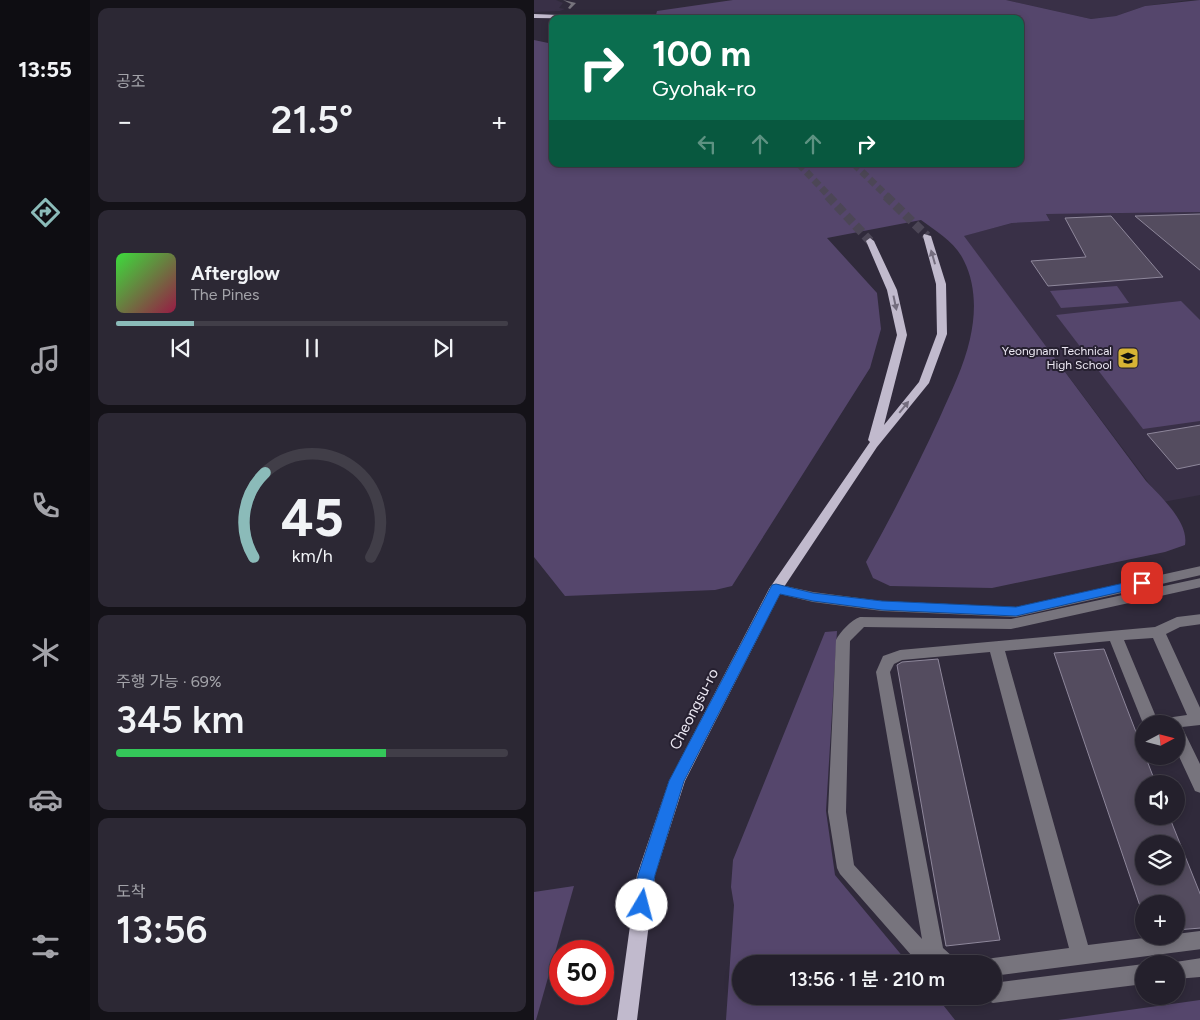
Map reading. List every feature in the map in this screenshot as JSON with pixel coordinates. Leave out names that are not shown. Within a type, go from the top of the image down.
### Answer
[{"type":"main road","points":[[534,16],[549,17]]},
{"type":"main road","points":[[534,21],[549,21]]},
{"type":"main road","name":"Cheongsu-ro","points":[[627,1020],[646,875],[677,781],[776,588],[873,445],[924,382],[942,334],[940,284],[927,236]]},
{"type":"main road","name":"Cheongsu-ro","points":[[870,241],[892,290],[902,335],[873,445]]},
{"type":"street","points":[[565,0],[574,3],[570,8]]},
{"type":"street","points":[[776,588],[813,597],[882,606],[1016,612],[1200,570]]},
{"type":"street","points":[[924,955],[846,868],[837,812],[843,640],[860,622],[1011,624],[1200,582]]},
{"type":"street","points":[[936,955],[934,953],[883,672],[888,660],[900,655],[1158,632],[1176,622],[1200,620]]},
{"type":"street","points":[[1158,632],[1196,720],[1185,723]]},
{"type":"street","points":[[1115,636],[1148,715]]},
{"type":"street","points":[[996,646],[1081,955]]},
{"type":"street","points":[[1185,751],[1200,786]]},
{"type":"street","points":[[1002,966],[1200,940]]},
{"type":"street","points":[[1185,969],[1200,967]]},
{"type":"street","points":[[1002,992],[1135,975]]},
{"type":"shaded area","points":[[534,0],[556,0],[563,3],[559,8],[565,9],[560,11],[534,12]]},
{"type":"shaded area","points":[[733,0],[1006,0],[1091,19],[1116,16],[1145,6],[1200,0],[1200,212],[1046,214],[1050,221],[1012,223],[964,236],[1146,481],[1173,510],[1183,528],[1185,545],[1165,552],[992,588],[890,586],[873,578],[866,562],[923,454],[940,417],[961,369],[972,329],[973,289],[964,261],[951,243],[921,220],[827,238],[877,293],[881,329],[870,368],[732,586],[715,590],[565,596],[534,557],[534,40],[549,43],[549,167],[1024,167],[1024,15],[656,15],[657,11]]},
{"type":"shaded area","points":[[1006,0],[1189,0],[1145,6],[1116,16],[1091,19]]},
{"type":"shaded area","name":"Yeongnam Technical High School","points":[[1200,212],[1200,495],[1163,502],[963,236],[1012,223],[1050,221],[1046,214]]},
{"type":"shaded area","points":[[1117,286],[1129,303],[1061,308],[1050,291]]},
{"type":"shaded area","points":[[1181,301],[1200,320],[1200,421],[1143,429],[1056,315]]},
{"type":"shaded area","points":[[837,631],[826,811],[835,875],[902,955],[732,955],[732,1005],[943,1005],[955,1020],[726,1020],[734,905],[731,887],[733,860],[825,632]]},
{"type":"shaded area","points":[[574,886],[559,940],[549,940],[549,974],[536,1020],[534,1020],[534,892]]},
{"type":"shaded area","points":[[1200,1000],[1200,1020],[1058,1020],[1164,1005],[1185,1005],[1185,1002]]},
{"type":"building","points":[[1201,214],[1201,271],[1135,216]]},
{"type":"building","points":[[1111,216],[1163,277],[1048,286],[1031,261],[1086,257],[1065,218]]},
{"type":"building","points":[[1201,425],[1201,464],[1177,469],[1147,434]]},
{"type":"building","points":[[1104,649],[1135,729],[1135,765],[1149,765],[1153,775],[1135,775],[1135,825],[1173,825],[1177,835],[1135,835],[1135,885],[1185,885],[1185,856],[1201,896],[1201,928],[1185,929],[1185,895],[1136,895],[1054,653]]},
{"type":"building","points":[[938,659],[1000,940],[946,946],[897,665],[902,662]]},
{"type":"tunnel","points":[[802,167],[830,197]]},
{"type":"tunnel","points":[[857,167],[888,197]]},
{"type":"tunnel","points":[[828,196],[870,241]]},
{"type":"tunnel","points":[[886,196],[927,236]]},
{"type":"place","name":"Yeongnam Technical High School","points":[[1128,358]]},
{"type":"route","points":[[642,905],[646,875],[677,781],[776,588],[813,597],[882,606],[1016,612],[1142,583]]}]
